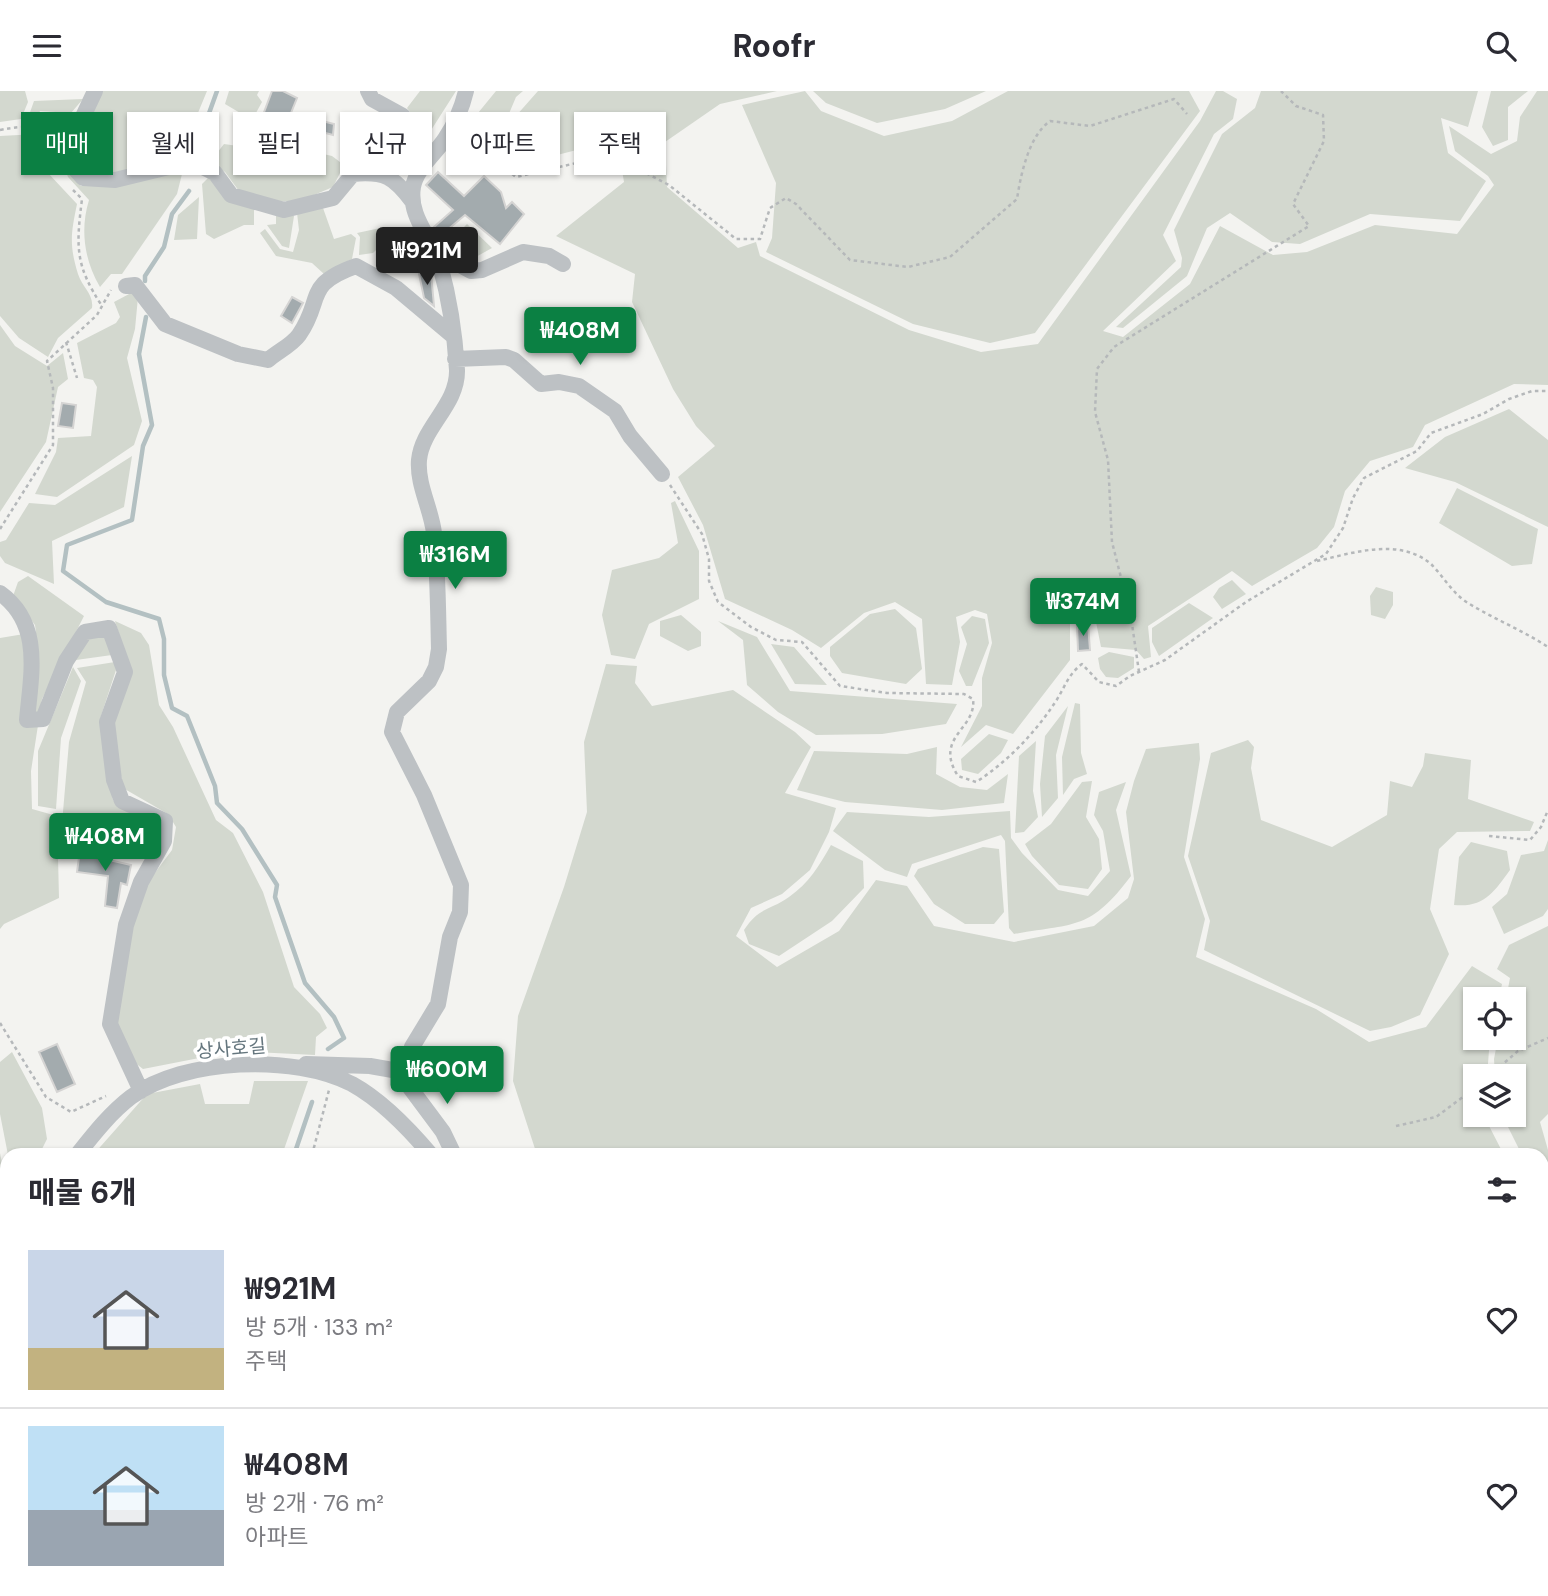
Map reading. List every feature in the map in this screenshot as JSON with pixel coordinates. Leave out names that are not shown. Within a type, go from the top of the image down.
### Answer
[{"type":"street","points":[[85,112],[95,91]]},
{"type":"street","points":[[368,91],[372,99],[395,112]]},
{"type":"street","points":[[460,112],[466,91]]},
{"type":"street","points":[[432,154],[446,135]]},
{"type":"street","points":[[80,175],[83,178],[115,180],[177,165],[197,164],[215,173],[231,195],[284,210],[333,198],[354,174],[373,172],[397,180],[412,201]]},
{"type":"street","points":[[417,175],[413,184],[414,212],[436,252],[441,267],[456,359],[457,385],[422,443],[419,462],[420,478],[434,533],[439,649],[436,667],[429,681],[397,712],[392,732],[424,795],[461,885],[462,899],[447,950],[438,1004],[412,1047],[404,1072],[408,1085],[429,1111],[450,1148]]},
{"type":"street","points":[[436,252],[471,271],[482,270],[523,252],[549,256],[563,264]]},
{"type":"street","points":[[126,286],[135,285],[165,324],[238,354],[268,360],[298,336],[320,286],[333,274],[356,266],[396,288],[452,335]]},
{"type":"street","points":[[456,359],[506,357],[514,360],[541,384],[559,382],[579,386],[615,411],[630,436],[662,474]]},
{"type":"street","points":[[0,593],[12,601],[27,625],[33,650],[27,720],[43,719],[65,660],[85,632],[109,628],[125,672],[107,722],[114,780],[122,801],[165,821],[164,841],[141,882],[126,925],[110,1024],[139,1087]]},
{"type":"street","points":[[292,1066],[314,1062],[370,1066],[404,1072]]},
{"type":"street","name":"상사호길","points":[[83,1148],[139,1087],[197,1071],[244,1064],[292,1066],[352,1084],[385,1109],[424,1148]]},
{"type":"path","points":[[1139,671],[1131,617],[1112,541],[1108,460],[1095,412],[1097,369],[1114,347],[1309,226],[1293,204],[1324,141],[1323,115],[1296,106],[1281,91]]},
{"type":"path","points":[[560,167],[598,158],[638,169],[669,185],[736,239],[760,239],[770,208],[786,198],[796,204],[850,260],[908,267],[950,257],[1017,199],[1020,181],[1038,129],[1051,121],[1090,126],[1174,99],[1187,114]]},
{"type":"path","points":[[0,130],[21,126]]},
{"type":"path","points":[[65,181],[82,199],[76,244],[85,281],[102,306]]},
{"type":"path","points":[[0,529],[53,445],[53,388],[47,361],[97,315],[113,286],[126,286]]},
{"type":"path","points":[[66,342],[77,378]]},
{"type":"path","points":[[662,474],[680,497],[702,534],[709,559],[709,581],[718,602],[751,627],[776,640],[802,642],[840,686],[887,693],[964,694],[973,699],[974,707],[951,745],[949,762],[958,776],[976,782],[1000,767],[1056,703],[1072,671],[1082,664],[1099,682],[1116,686],[1139,671],[1165,660],[1246,602],[1326,554],[1343,528],[1353,498],[1364,478],[1417,451],[1431,433],[1483,414],[1510,399],[1532,391],[1548,391]]},
{"type":"path","points":[[1314,562],[1376,548],[1412,553],[1429,563],[1465,602],[1522,630],[1548,647]]},
{"type":"path","points":[[1489,836],[1530,840],[1541,827],[1548,810]]},
{"type":"path","points":[[0,1023],[46,1097],[71,1112],[139,1087]]},
{"type":"path","points":[[1503,1064],[1518,1051],[1548,1038]]},
{"type":"path","points":[[314,1148],[333,1077]]},
{"type":"path","points":[[1396,1126],[1436,1117],[1463,1097]]},
{"type":"shaded area","points":[[0,91],[25,91],[28,102],[24,112],[21,112],[21,119],[0,122]]},
{"type":"shaded area","points":[[103,91],[207,91],[198,112],[127,112],[127,171],[113,174],[113,112],[92,112]]},
{"type":"shaded area","points":[[229,91],[259,91],[257,95],[262,102],[256,112],[238,112],[225,104]]},
{"type":"shaded area","points":[[420,91],[456,91],[432,129],[432,112],[410,112],[407,108]]},
{"type":"shaded area","points":[[496,91],[523,91],[516,97],[510,112],[479,112]]},
{"type":"shaded area","points":[[538,91],[777,91],[720,104],[666,141],[666,112],[574,112],[574,151],[560,154],[560,112],[519,112]]},
{"type":"shaded area","points":[[805,91],[821,111],[884,136],[952,121],[1008,91],[1189,91],[1200,111],[1035,333],[990,343],[913,324],[766,252],[772,238],[776,183],[742,105]]},
{"type":"shaded area","points":[[813,91],[986,91],[945,109],[877,123],[826,103]]},
{"type":"shaded area","points":[[1216,91],[1223,91],[1237,99],[1233,119],[1214,134],[1163,235],[1176,261],[1103,331],[1123,337],[1190,284],[1220,226],[1273,255],[1307,252],[1375,225],[1457,234],[1494,185],[1488,176],[1455,151],[1449,126],[1491,154],[1517,141],[1520,117],[1537,91],[1548,91],[1548,385],[1514,384],[1425,425],[1413,447],[1370,461],[1345,491],[1334,527],[1317,548],[1252,586],[1232,571],[1148,626],[1151,657],[1144,659],[1136,650],[1101,647],[1095,617],[1070,623],[1070,660],[1013,734],[986,725],[961,747],[982,706],[982,678],[992,643],[987,614],[975,610],[956,617],[960,642],[952,685],[926,684],[922,619],[895,602],[864,613],[821,648],[792,630],[725,599],[703,525],[678,477],[715,446],[696,426],[673,389],[632,302],[635,274],[556,236],[624,182],[623,175],[666,175],[666,164],[667,187],[738,248],[756,242],[760,256],[909,330],[981,352],[1038,344],[1200,121]]},
{"type":"shaded area","points":[[1261,91],[1478,91],[1468,127],[1441,118],[1448,153],[1486,181],[1460,221],[1370,214],[1300,244],[1272,242],[1230,213],[1207,228],[1187,276],[1123,328],[1116,327],[1181,267],[1182,258],[1174,230],[1222,134],[1255,108]]},
{"type":"shaded area","points":[[1491,91],[1528,91],[1508,107],[1508,140],[1493,146],[1482,127]]},
{"type":"shaded area","points":[[83,99],[72,112],[30,112],[34,101]]},
{"type":"shaded area","points":[[21,135],[21,175],[50,175],[77,204],[72,231],[73,255],[78,274],[90,295],[92,308],[58,338],[48,357],[19,338],[0,316],[0,136]]},
{"type":"shaded area","points":[[224,144],[233,145],[233,175],[326,175],[326,155],[340,162],[340,173],[333,187],[302,200],[277,202],[239,191],[219,168],[219,150]]},
{"type":"shaded area","points":[[71,175],[81,186],[182,175],[177,194],[122,274],[111,274],[100,287],[90,266],[85,244],[89,200],[68,177]]},
{"type":"shaded area","points":[[209,177],[254,207],[254,225],[244,225],[214,239],[206,234],[202,184]]},
{"type":"shaded area","points":[[199,197],[197,239],[174,240],[178,215]]},
{"type":"shaded area","points":[[323,208],[334,239],[351,234],[356,238],[352,259],[324,274],[312,263],[276,256],[260,233],[265,229],[280,249],[293,252],[299,230],[297,213]]},
{"type":"shaded area","points":[[276,215],[294,216],[289,248],[282,246],[267,225],[276,224]]},
{"type":"shaded area","points":[[467,224],[492,248],[474,258],[450,241]]},
{"type":"shaded area","points":[[385,227],[410,236],[396,250],[378,248],[373,253],[359,255],[360,237],[357,233]]},
{"type":"shaded area","points":[[419,249],[430,252],[433,269],[406,270],[394,267],[396,261],[413,259]]},
{"type":"shaded area","points":[[131,293],[138,297],[135,329],[127,358],[142,421],[134,445],[57,497],[35,494],[56,452],[58,438],[91,436],[97,387],[93,380],[84,378],[77,343],[116,323],[120,317],[114,302]]},
{"type":"shaded area","points":[[0,325],[15,346],[47,366],[63,353],[68,379],[58,387],[46,442],[0,512]]},
{"type":"shaded area","points":[[1509,409],[1548,440],[1548,527],[1455,482],[1405,468],[1445,437]]},
{"type":"shaded area","points":[[132,456],[124,507],[52,541],[54,584],[5,563],[0,556],[0,542],[6,540],[29,503],[55,505]]},
{"type":"shaded area","points":[[1457,488],[1538,529],[1532,564],[1512,566],[1439,523]]},
{"type":"shaded area","points":[[675,501],[699,551],[699,599],[649,624],[635,659],[611,655],[602,615],[612,570],[659,558],[678,543],[671,503]]},
{"type":"shaded area","points":[[28,576],[84,616],[42,699],[31,771],[32,809],[57,816],[59,898],[4,924],[0,929],[0,638],[36,632],[35,625],[13,596],[18,582]]},
{"type":"shaded area","points":[[1232,580],[1246,594],[1222,609],[1213,597],[1219,588]]},
{"type":"shaded area","points":[[1376,587],[1393,592],[1393,605],[1385,619],[1371,615],[1370,596]]},
{"type":"shaded area","points":[[1189,603],[1213,618],[1159,656],[1152,642],[1152,628]]},
{"type":"shaded area","points":[[895,609],[916,628],[922,669],[906,684],[842,673],[830,656],[830,647],[870,614]]},
{"type":"shaded area","points":[[681,615],[701,632],[701,646],[688,651],[660,636],[660,621]]},
{"type":"shaded area","points":[[972,616],[985,619],[989,643],[972,686],[966,686],[959,671],[967,644],[961,627]]},
{"type":"shaded area","points":[[115,621],[141,633],[149,645],[159,705],[173,727],[216,820],[233,833],[263,892],[294,987],[320,1014],[327,1028],[316,1037],[315,1055],[235,1051],[143,1069],[134,1062],[115,1021],[129,939],[145,886],[172,850],[176,827],[168,814],[123,788],[112,720],[131,672]]},
{"type":"shaded area","points":[[718,621],[757,637],[790,691],[957,704],[946,724],[882,734],[816,735],[778,712],[747,685],[743,640]]},
{"type":"shaded area","points":[[102,635],[108,639],[112,655],[76,660],[76,652],[87,638]]},
{"type":"shaded area","points":[[771,644],[794,647],[827,685],[795,684]]},
{"type":"shaded area","points":[[1109,652],[1134,657],[1134,668],[1118,678],[1106,677],[1100,669],[1098,658]]},
{"type":"shaded area","points":[[115,662],[116,670],[100,719],[113,800],[138,820],[137,832],[157,841],[154,849],[146,852],[61,835],[69,742],[86,682],[77,668]]},
{"type":"shaded area","points":[[606,664],[637,666],[635,683],[652,706],[733,690],[795,732],[811,747],[785,793],[836,808],[829,832],[810,870],[782,894],[751,908],[736,936],[777,967],[839,931],[876,880],[907,886],[934,926],[1014,942],[1094,926],[1128,898],[1134,879],[1126,812],[1146,749],[1199,743],[1200,759],[1184,857],[1205,919],[1196,957],[1316,1009],[1369,1042],[1426,1027],[1472,966],[1502,984],[1501,987],[1463,987],[1463,1050],[1489,1050],[1488,1064],[1463,1064],[1463,1127],[1490,1127],[1500,1148],[535,1148],[513,1081],[518,1016],[564,887],[587,812],[584,742]]},
{"type":"shaded area","points":[[73,667],[81,681],[61,738],[56,809],[38,806],[38,751]]},
{"type":"shaded area","points":[[1075,703],[1080,704],[1081,753],[1087,774],[1074,779],[1063,795],[1062,757]]},
{"type":"shaded area","points":[[1068,706],[1056,755],[1058,798],[1042,817],[1040,784],[1045,736]]},
{"type":"shaded area","points":[[989,734],[1008,740],[1001,753],[978,774],[962,770],[961,759]]},
{"type":"shaded area","points":[[1248,740],[1254,747],[1251,768],[1261,820],[1332,847],[1387,815],[1390,781],[1412,787],[1423,766],[1425,753],[1471,760],[1468,799],[1534,822],[1530,831],[1457,832],[1439,849],[1430,909],[1449,954],[1420,1015],[1391,1027],[1370,1031],[1204,950],[1210,921],[1188,856],[1211,753]]},
{"type":"shaded area","points":[[1036,741],[1033,791],[1038,817],[1024,832],[1015,833],[1019,756]]},
{"type":"shaded area","points":[[937,747],[936,774],[960,787],[987,790],[1008,774],[1004,803],[942,810],[845,802],[797,790],[814,751],[907,754]]},
{"type":"shaded area","points":[[1092,781],[1086,817],[1099,839],[1102,869],[1088,889],[1059,885],[1032,856],[1025,844],[1051,824],[1082,782]]},
{"type":"shaded area","points":[[1126,782],[1116,810],[1131,876],[1117,894],[1093,915],[1053,928],[1014,934],[1009,928],[1005,841],[1001,835],[912,864],[907,877],[885,870],[833,831],[847,812],[929,817],[1010,811],[1011,838],[1022,853],[1058,890],[1088,896],[1110,871],[1103,831],[1094,815],[1099,792]]},
{"type":"shaded area","points":[[1548,840],[1548,909],[1543,916],[1504,934],[1492,907],[1507,894],[1521,855],[1544,851]]},
{"type":"shaded area","points":[[1471,842],[1507,851],[1510,870],[1493,892],[1481,901],[1454,905],[1459,857]]},
{"type":"shaded area","points":[[831,845],[863,861],[864,888],[832,921],[779,956],[749,944],[744,930],[749,923],[802,886]]},
{"type":"shaded area","points":[[983,847],[999,849],[1004,912],[994,924],[965,924],[934,904],[914,876],[918,869]]},
{"type":"shaded area","points":[[1548,926],[1548,1114],[1540,1122],[1547,1148],[1518,1148],[1508,1127],[1526,1127],[1526,1064],[1494,1064],[1494,1059],[1496,1050],[1526,1050],[1526,987],[1508,987],[1510,978],[1497,969],[1509,945]]},
{"type":"shaded area","points":[[12,1052],[42,1108],[47,1139],[42,1148],[7,1148],[0,1114],[0,1062]]},
{"type":"shaded area","points":[[254,1081],[308,1081],[284,1148],[99,1148],[147,1094],[200,1084],[205,1104],[249,1104]]},
{"type":"building","points":[[272,91],[283,91],[297,98],[291,112],[264,112]]},
{"type":"building","points":[[326,122],[334,124],[333,135],[326,133]]},
{"type":"building","points":[[438,172],[464,196],[484,176],[501,192],[506,208],[512,202],[524,214],[500,244],[465,215],[439,237],[434,227],[453,210],[426,185]]},
{"type":"building","points":[[431,273],[434,306],[424,298],[419,274]]},
{"type":"building","points":[[292,297],[303,303],[292,323],[281,316]]},
{"type":"building","points":[[62,403],[76,405],[73,428],[58,426]]},
{"type":"building","points":[[1088,624],[1090,650],[1078,651],[1077,625]]},
{"type":"building","points":[[80,850],[110,854],[109,860],[131,865],[127,885],[121,883],[117,908],[105,906],[108,876],[77,872]]},
{"type":"building","points":[[57,1044],[75,1084],[57,1092],[39,1052]]},
{"type":"waterway","points":[[209,112],[217,91]]},
{"type":"waterway","points":[[145,281],[145,276],[164,247],[172,214],[189,191]]},
{"type":"waterway","points":[[146,317],[139,354],[152,425],[143,446],[132,520],[67,545],[63,571],[106,602],[159,619],[164,639],[164,675],[172,708],[187,716],[215,786],[217,803],[242,829],[277,885],[275,897],[305,983],[334,1017],[344,1038],[328,1049]]},
{"type":"waterway","points":[[296,1148],[312,1102]]}]
